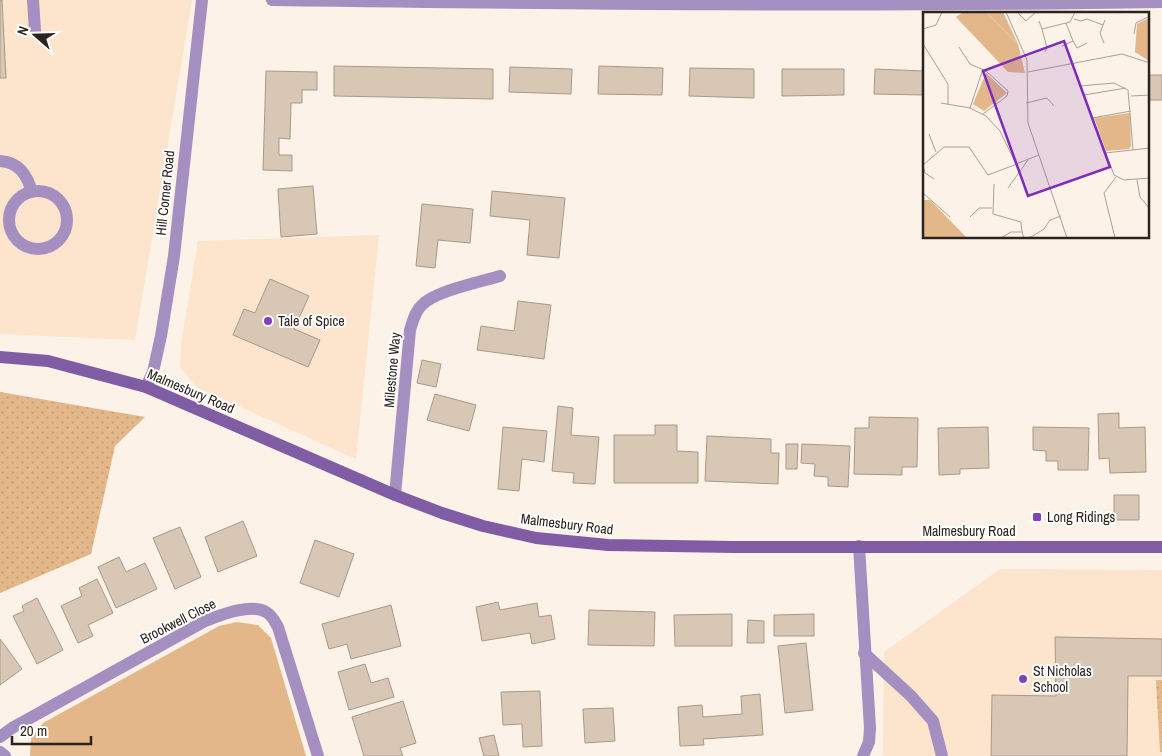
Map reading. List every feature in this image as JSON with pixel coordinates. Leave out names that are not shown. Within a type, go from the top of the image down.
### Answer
[{"type":"main road","name":"Malmesbury Road","points":[[0,358],[48,361],[146,387],[395,495],[475,524],[536,538],[563,542],[637,546],[1162,547]]},
{"type":"street","points":[[33,0],[36,31]]},
{"type":"street","name":"Hill Corner Road","points":[[146,387],[154,372],[174,256],[202,0]]},
{"type":"street","points":[[272,0],[1162,2]]},
{"type":"street","points":[[0,161],[8,161],[20,168],[28,178],[32,192]]},
{"type":"street","points":[[42,191],[51,194],[59,199],[65,208],[67,217],[66,227],[62,236],[48,247],[30,247],[22,244],[12,230],[10,221],[11,211],[15,202],[22,195],[32,192],[42,191]]},
{"type":"street","name":"Milestone Way","points":[[395,495],[410,330],[417,311],[435,296],[500,276]]},
{"type":"street","points":[[859,546],[870,728],[869,742],[864,756]]},
{"type":"street","name":"Brookwell Close","points":[[0,736],[205,621],[237,610],[254,610],[266,612],[278,627],[318,756]]},
{"type":"street","points":[[864,653],[910,696],[933,721],[942,756]]},
{"type":"street","points":[[0,752],[5,756]]},
{"type":"shaded area","points":[[0,0],[192,0],[135,340],[0,334]]},
{"type":"shaded area","points":[[379,235],[356,459],[198,388],[180,367],[181,344],[198,241]]},
{"type":"shaded area","points":[[0,392],[145,417],[115,446],[91,554],[0,593]]},
{"type":"shaded area","name":"St Nicholas School","points":[[1000,569],[1162,570],[1162,756],[883,756],[884,652]]},
{"type":"shaded area","points":[[237,622],[258,625],[271,638],[306,756],[30,756],[31,738],[43,723],[219,626]]},
{"type":"shaded area","points":[[1156,680],[1162,680],[1162,752],[1160,752]]},
{"type":"building","points":[[0,0],[2,0],[6,78],[0,78]]},
{"type":"building","points":[[334,66],[493,69],[493,99],[334,96]]},
{"type":"building","points":[[599,66],[663,68],[662,95],[598,94]]},
{"type":"building","points":[[510,67],[572,69],[571,94],[509,92]]},
{"type":"building","points":[[690,68],[754,69],[754,98],[689,96]]},
{"type":"building","points":[[782,69],[844,69],[844,95],[782,96]]},
{"type":"building","points":[[875,69],[923,71],[923,95],[874,94]]},
{"type":"building","points":[[266,71],[317,72],[317,90],[302,90],[302,103],[291,103],[290,139],[279,138],[279,155],[292,155],[292,171],[263,170]]},
{"type":"building","points":[[1150,75],[1162,75],[1162,100],[1150,100]]},
{"type":"building","points":[[313,186],[317,234],[281,237],[278,189]]},
{"type":"building","points":[[492,191],[565,198],[559,258],[527,255],[530,220],[490,216]]},
{"type":"building","points":[[422,204],[473,209],[470,243],[438,240],[435,268],[416,266]]},
{"type":"building","name":"Tale of Spice","points":[[270,279],[309,296],[294,329],[320,340],[308,367],[233,335],[244,309],[255,313]]},
{"type":"building","points":[[518,301],[551,305],[544,359],[477,350],[481,326],[514,331]]},
{"type":"building","points":[[422,360],[441,364],[436,387],[417,383]]},
{"type":"building","points":[[435,394],[476,405],[469,431],[427,420]]},
{"type":"building","points":[[558,406],[573,408],[571,435],[599,437],[595,484],[573,483],[574,473],[552,471]]},
{"type":"building","points":[[1119,413],[1119,428],[1145,427],[1146,472],[1110,473],[1109,458],[1099,459],[1098,414]]},
{"type":"building","points":[[869,417],[918,418],[917,467],[902,467],[902,475],[854,474],[855,428],[869,428]]},
{"type":"building","points":[[655,425],[677,425],[677,451],[698,452],[698,483],[614,483],[614,435],[655,435]]},
{"type":"building","points":[[503,427],[547,431],[544,462],[522,459],[519,491],[498,489]]},
{"type":"building","points":[[988,427],[989,468],[960,469],[960,474],[939,475],[938,428]]},
{"type":"building","points":[[1033,427],[1089,428],[1088,470],[1058,470],[1058,461],[1046,461],[1046,451],[1033,450]]},
{"type":"building","points":[[707,436],[771,439],[771,453],[779,453],[778,484],[705,481]]},
{"type":"building","points":[[786,444],[798,444],[797,469],[786,469]]},
{"type":"building","points":[[802,444],[850,446],[848,487],[828,486],[828,477],[814,476],[815,464],[801,463]]},
{"type":"building","points":[[1114,495],[1139,495],[1139,520],[1114,520]]},
{"type":"building","points":[[243,521],[257,556],[218,572],[205,537]]},
{"type":"building","points":[[180,527],[201,577],[175,589],[153,538]]},
{"type":"building","points":[[315,540],[354,554],[339,597],[300,583]]},
{"type":"building","points":[[119,557],[126,572],[145,563],[157,589],[116,608],[98,567]]},
{"type":"building","points":[[97,579],[113,613],[88,625],[93,636],[78,643],[61,606],[82,596],[79,588]]},
{"type":"building","points":[[37,598],[63,650],[37,664],[13,616],[24,611],[22,606]]},
{"type":"building","points":[[498,602],[500,610],[537,603],[539,617],[551,615],[555,639],[532,644],[530,633],[482,641],[476,607]]},
{"type":"building","points":[[391,605],[401,646],[351,659],[347,644],[329,649],[322,624]]},
{"type":"building","points":[[589,610],[655,612],[654,646],[588,645]]},
{"type":"building","points":[[732,614],[732,646],[675,646],[674,615]]},
{"type":"building","points":[[814,614],[814,636],[774,636],[774,615]]},
{"type":"building","points":[[748,620],[764,621],[764,643],[747,643]]},
{"type":"building","points":[[1055,637],[1162,639],[1162,676],[1128,676],[1127,756],[991,756],[992,695],[1056,696]]},
{"type":"building","points":[[0,639],[22,669],[0,685]]},
{"type":"building","points":[[806,643],[813,710],[785,713],[778,646]]},
{"type":"building","points":[[365,664],[371,683],[388,678],[394,697],[349,710],[338,672]]},
{"type":"building","points":[[540,691],[542,746],[523,747],[522,724],[503,725],[501,692]]},
{"type":"building","points":[[760,694],[763,735],[703,739],[704,745],[680,746],[678,707],[702,705],[703,717],[742,714],[741,696]]},
{"type":"building","points":[[403,701],[416,743],[400,748],[403,756],[364,756],[352,717]]},
{"type":"building","points":[[613,708],[615,741],[585,743],[583,709]]},
{"type":"building","points":[[494,735],[499,756],[484,756],[479,738]]},
{"type":"place","name":"Tale of Spice","points":[[268,321]]},
{"type":"place","name":"Long Ridings","points":[[1037,517]]},
{"type":"place","name":"St Nicholas School","points":[[1023,679]]}]
